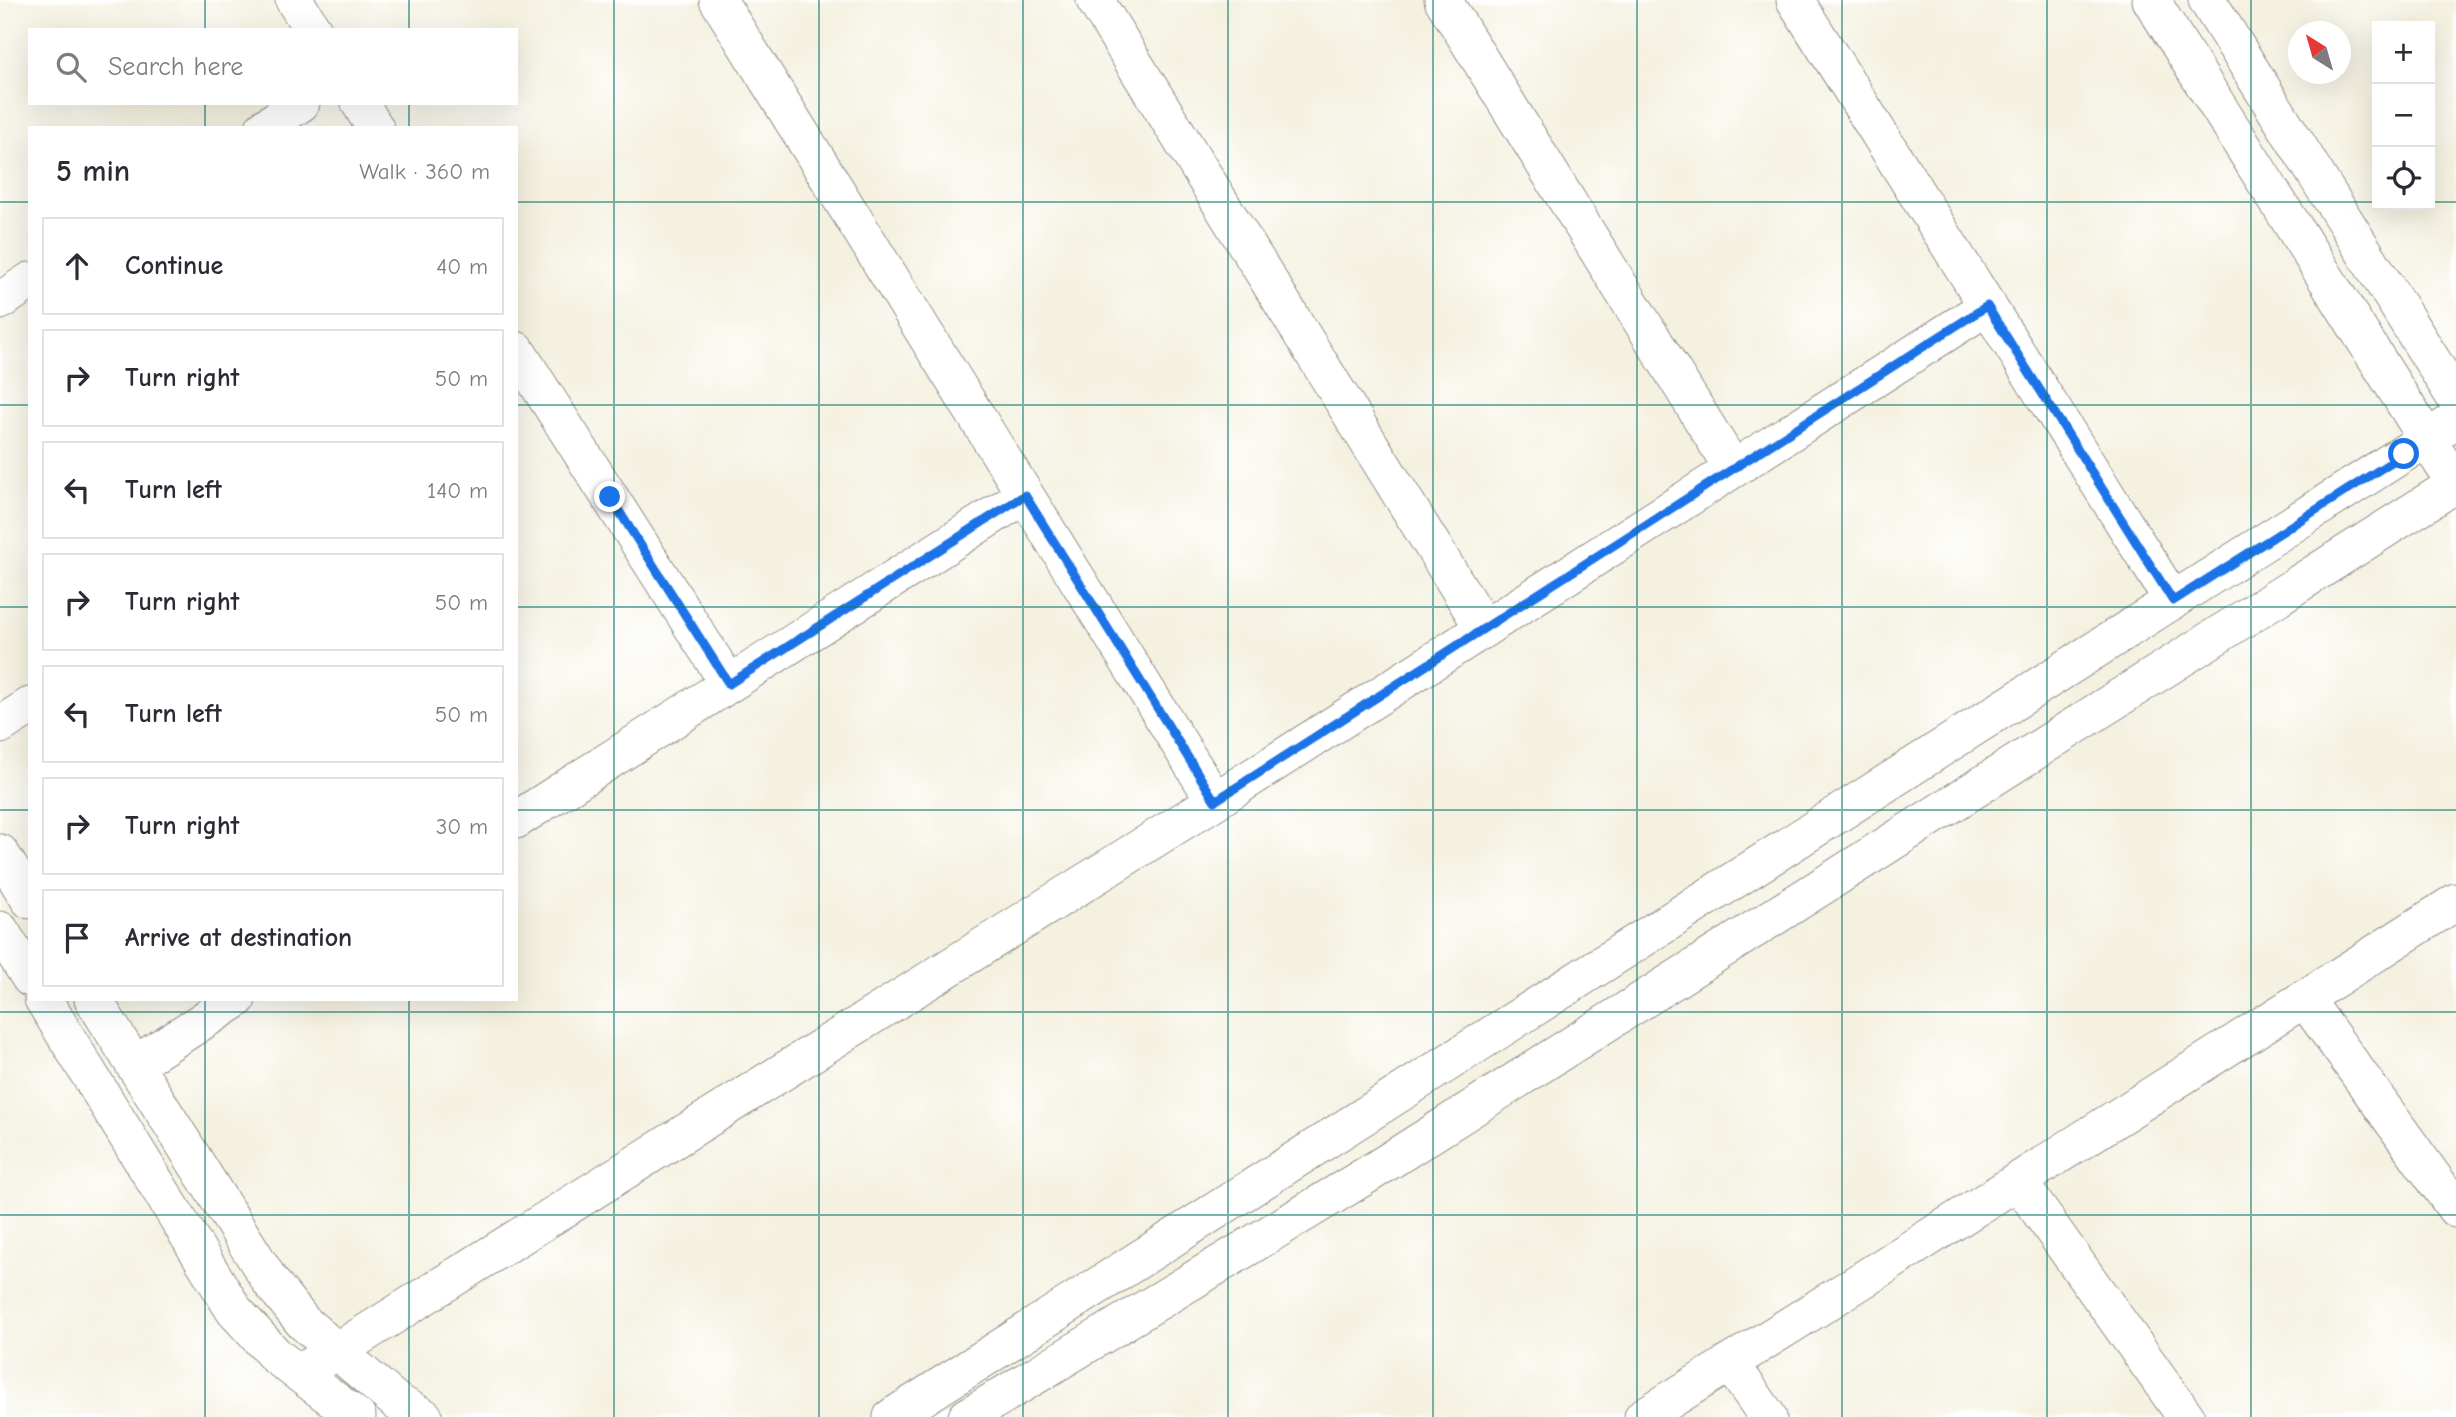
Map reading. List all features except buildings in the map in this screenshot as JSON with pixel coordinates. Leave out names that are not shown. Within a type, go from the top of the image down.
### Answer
[{"type":"street","points":[[294,0],[312,28]]},
{"type":"street","points":[[718,0],[1215,801]]},
{"type":"street","points":[[1095,0],[1484,629]]},
{"type":"street","points":[[1443,0],[1733,469]]},
{"type":"street","points":[[1795,0],[2173,601]]},
{"type":"street","points":[[967,1417],[1367,1175],[2456,484],[2442,429],[2151,0]]},
{"type":"street","points":[[2207,0],[2456,399]]},
{"type":"street","points":[[267,126],[298,105]]},
{"type":"street","points":[[361,105],[374,126]]},
{"type":"street","points":[[0,300],[28,282]]},
{"type":"street","points":[[299,1373],[1215,801],[1987,306]]},
{"type":"street","points":[[523,374],[729,684]]},
{"type":"street","points":[[892,1417],[2442,429]]},
{"type":"street","points":[[518,819],[1025,495]]},
{"type":"street","points":[[0,725],[28,707]]},
{"type":"street","points":[[0,853],[28,897]]},
{"type":"street","points":[[1643,1417],[2456,902]]},
{"type":"street","points":[[0,930],[28,975]]},
{"type":"street","points":[[2304,998],[2456,1209]]},
{"type":"street","points":[[44,1001],[234,1310],[276,1356],[358,1417]]},
{"type":"street","points":[[94,1001],[270,1280],[303,1322],[397,1402],[424,1417]]},
{"type":"street","points":[[134,1065],[234,1001]]},
{"type":"street","points":[[2018,1181],[2186,1417]]},
{"type":"street","points":[[1730,1363],[1768,1417]]},
{"type":"route","points":[[610,497],[729,684],[1025,495],[1215,801],[1987,306],[2173,601],[2404,454]]}]
